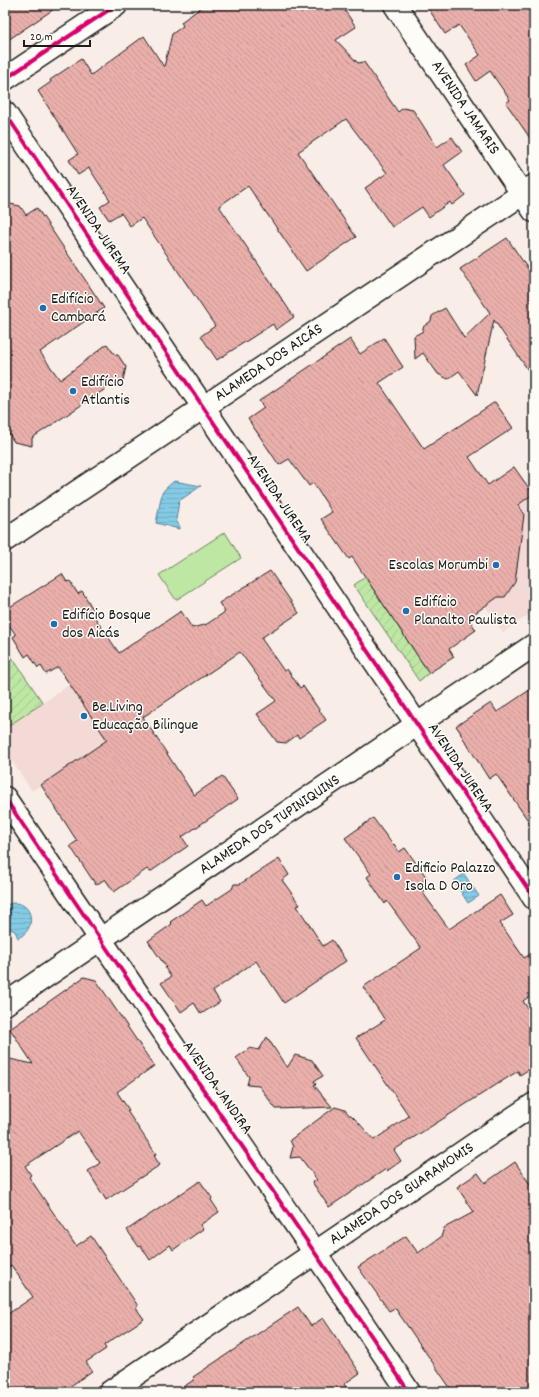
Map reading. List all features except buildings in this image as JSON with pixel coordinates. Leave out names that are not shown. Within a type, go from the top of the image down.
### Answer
[{"type":"street","points":[[5,79],[116,5]]},
{"type":"street","name":"AVENIDA JAMARIS","points":[[395,5],[530,197]]},
{"type":"street","name":"AVENIDA JUREMA","points":[[5,113],[534,898]]},
{"type":"street","name":"ALAMEDA DOS AICÁS","points":[[5,540],[203,407],[530,197]]},
{"type":"street","name":"ALAMEDA DOS TUPINIQUINS","points":[[5,1004],[534,645]]},
{"type":"street","name":"AVENIDA JANDIRA","points":[[5,798],[100,940],[316,1253],[409,1392]]},
{"type":"street","name":"ALAMEDA DOS GUARAMOMIS","points":[[110,1392],[534,1104]]},
{"type":"shaded area","name":"Escolas Morumbi","points":[[514,467],[534,494],[534,611],[503,633],[430,524]]},
{"type":"shaded area","name":"Be.Living Educação Bilingue","points":[[132,643],[170,699],[32,791],[5,751],[5,728]]},
{"type":"green space","points":[[225,532],[241,558],[176,600],[159,575]]},
{"type":"green space","points":[[365,577],[429,673],[419,681],[354,585]]},
{"type":"green space","points":[[5,647],[43,703],[5,728]]},
{"type":"water","points":[[174,481],[201,486],[179,501],[176,520],[180,527],[179,529],[156,523],[162,493]]},
{"type":"water","points":[[464,874],[479,896],[468,903],[454,881]]},
{"type":"water","points":[[13,903],[20,904],[25,907],[29,912],[30,917],[28,929],[18,938],[15,931],[5,927],[5,905]]},
{"type":"cycle path","points":[[5,79],[116,5]]},
{"type":"cycle path","points":[[5,113],[534,898]]},
{"type":"cycle path","points":[[5,798],[409,1392]]},
{"type":"place","name":"Edifício Cambará","points":[[43,308]]},
{"type":"place","name":"Edifício Atlantis","points":[[73,391]]},
{"type":"place","name":"Escolas Morumbi","points":[[496,565]]},
{"type":"place","name":"Edifício Planalto Paulista","points":[[406,611]]},
{"type":"place","name":"Edifício Bosque dos Aicás","points":[[54,624]]},
{"type":"place","name":"Be.Living Educação Bilingue","points":[[84,716]]},
{"type":"place","name":"Edificio Palazzo Isola D Oro","points":[[397,877]]}]
